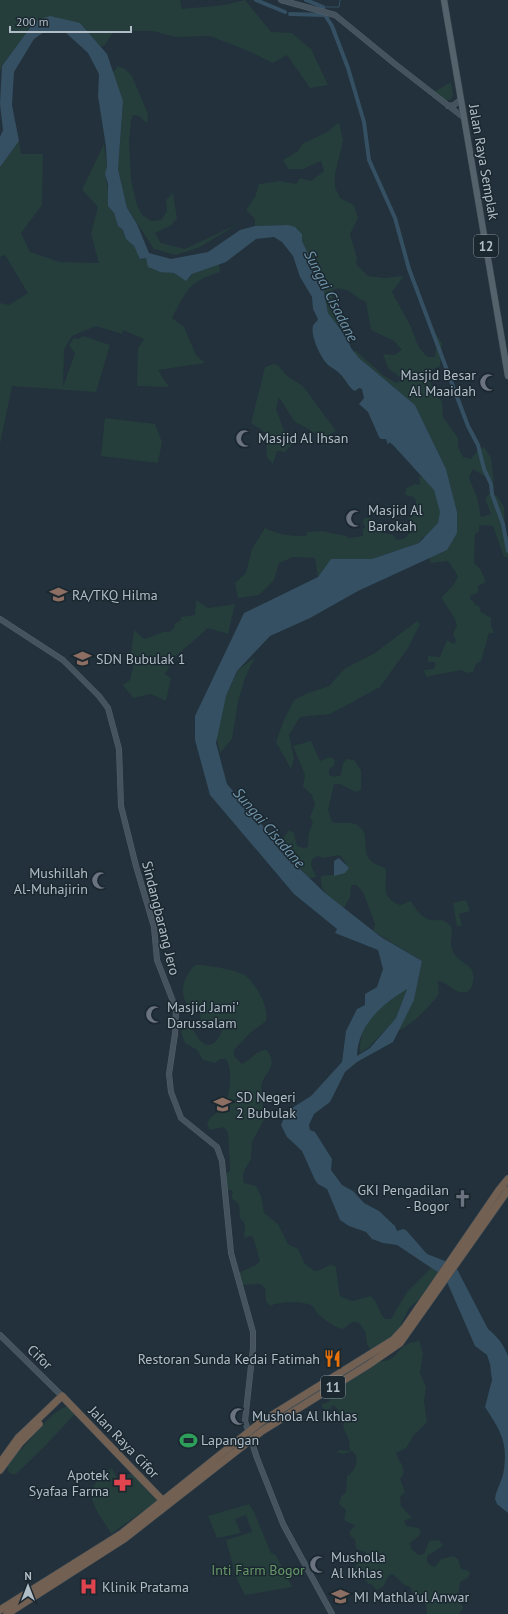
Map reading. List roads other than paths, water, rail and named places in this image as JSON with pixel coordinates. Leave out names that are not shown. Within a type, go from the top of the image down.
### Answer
[{"type":"highway","name":"11","points":[[474,1232],[498,1190],[508,1179]]},
{"type":"highway","name":"11","points":[[0,1610],[121,1534],[165,1504],[281,1418],[393,1349],[474,1232],[508,1190]]},
{"type":"highway","name":"11","points":[[7,1614],[124,1539],[248,1432],[277,1412],[387,1345],[408,1328]]},
{"type":"highway","points":[[0,1463],[18,1438],[63,1397]]},
{"type":"highway","points":[[0,1470],[20,1443],[63,1397]]},
{"type":"highway","name":"Jalan Raya Cifor","points":[[63,1397],[165,1504]]},
{"type":"main road","name":"Jalan Raya Semplak","points":[[444,0],[508,376]]},
{"type":"street","points":[[281,0],[335,15],[448,106],[464,117]]},
{"type":"street","points":[[448,106],[454,105],[460,100]]},
{"type":"street","name":"Sindangbarang Jero","points":[[0,619],[66,663],[99,696],[108,708],[119,749],[121,806],[134,860],[154,927],[157,960],[176,1009],[175,1034],[169,1074],[171,1092],[181,1118],[217,1147],[222,1161],[231,1253],[253,1332],[253,1348],[245,1412],[248,1432],[283,1524],[332,1614]]},
{"type":"street","name":"Cifor","points":[[0,1335],[63,1397]]},
{"type":"water","points":[[50,16],[80,23],[107,54],[123,101],[118,169],[127,208],[137,224],[149,253],[171,259],[208,252],[240,230],[255,226],[288,225],[295,227],[302,234],[302,241],[322,283],[328,313],[347,338],[351,348],[359,358],[415,405],[446,469],[457,512],[457,533],[447,550],[358,591],[310,618],[270,636],[237,671],[226,696],[216,743],[227,784],[301,870],[325,893],[381,937],[422,961],[414,1000],[393,1042],[357,1062],[345,1072],[330,1102],[314,1114],[309,1125],[310,1130],[315,1132],[332,1159],[331,1170],[342,1185],[353,1191],[364,1203],[379,1211],[395,1226],[397,1231],[403,1229],[406,1230],[427,1254],[445,1261],[457,1269],[488,1329],[502,1344],[508,1356],[508,1513],[497,1504],[495,1499],[503,1473],[505,1450],[501,1435],[485,1407],[492,1380],[490,1364],[487,1355],[475,1346],[447,1282],[439,1273],[397,1245],[383,1243],[372,1239],[366,1232],[349,1226],[340,1220],[327,1189],[318,1184],[315,1180],[302,1151],[287,1137],[281,1125],[284,1118],[292,1108],[311,1096],[342,1062],[346,1031],[357,1009],[365,1005],[365,994],[377,987],[383,969],[378,950],[335,933],[337,929],[294,894],[210,795],[195,740],[195,716],[244,613],[318,577],[331,559],[372,559],[419,543],[438,523],[440,512],[434,490],[393,445],[389,442],[388,445],[386,439],[381,439],[379,437],[368,412],[359,404],[364,398],[362,389],[359,388],[355,391],[353,390],[339,372],[324,360],[313,336],[313,326],[318,319],[313,309],[312,297],[300,277],[293,256],[282,242],[274,237],[256,239],[226,262],[192,274],[186,281],[174,273],[160,272],[148,267],[146,258],[140,259],[134,246],[126,239],[123,230],[118,226],[114,213],[108,206],[108,184],[105,174],[107,167],[106,147],[98,96],[99,74],[88,53],[65,32],[44,32],[34,39],[14,72],[12,105],[19,141],[0,167],[0,137],[3,130],[0,104],[2,66],[35,21]],"holes":[[[407,989],[396,1018],[370,1048],[357,1056],[358,1045],[366,1025],[380,1009]]]},
{"type":"water","points":[[339,858],[349,868],[345,873],[334,876],[334,861]]},
{"type":"waterway","points":[[256,0],[285,12]]},
{"type":"waterway","points":[[306,0],[323,7],[324,13]]},
{"type":"waterway","points":[[323,7],[339,7],[340,0]]},
{"type":"waterway","points":[[290,14],[325,15],[332,26],[348,68],[364,122],[369,160],[395,218],[409,269],[468,426],[478,445],[484,469],[491,484],[492,494],[503,524],[508,551]]},
{"type":"place","name":"Masjid Besar Al Maaidah","points":[[489,383]]},
{"type":"place","name":"Masjid Al Ihsan","points":[[245,438]]},
{"type":"place","name":"Masjid Al Barokah","points":[[355,518]]},
{"type":"place","name":"RA/TKQ Hilma","points":[[59,595]]},
{"type":"place","name":"SDN Bubulak 1","points":[[83,659]]},
{"type":"place","name":"Mushillah Al-Muhajirin","points":[[101,881]]},
{"type":"place","name":"Masjid Jami' Darussalam","points":[[154,1015]]},
{"type":"place","name":"SD Negeri 2 Bubulak","points":[[223,1105]]},
{"type":"place","name":"GKI Pengadilan - Bogor","points":[[462,1198]]},
{"type":"place","name":"Restoran Sunda Kedai Fatimah","points":[[333,1359]]},
{"type":"place","name":"Mushola Al Ikhlas","points":[[239,1416]]},
{"type":"place","name":"Lapangan","points":[[188,1440]]},
{"type":"place","name":"Apotek Syafaa Farma","points":[[122,1483]]},
{"type":"place","name":"Musholla Al Ikhlas","points":[[318,1565]]},
{"type":"place","name":"Klinik Pratama","points":[[89,1587]]},
{"type":"place","name":"MI Mathla'ul Anwar","points":[[341,1597]]},
{"type":"water label","name":"Sungai Cisadane","points":[[331,296]]},
{"type":"water label","name":"Sungai Cisadane","points":[[269,828]]},
{"type":"park label","name":"Inti Farm Bogor","points":[[258,1570]]}]
